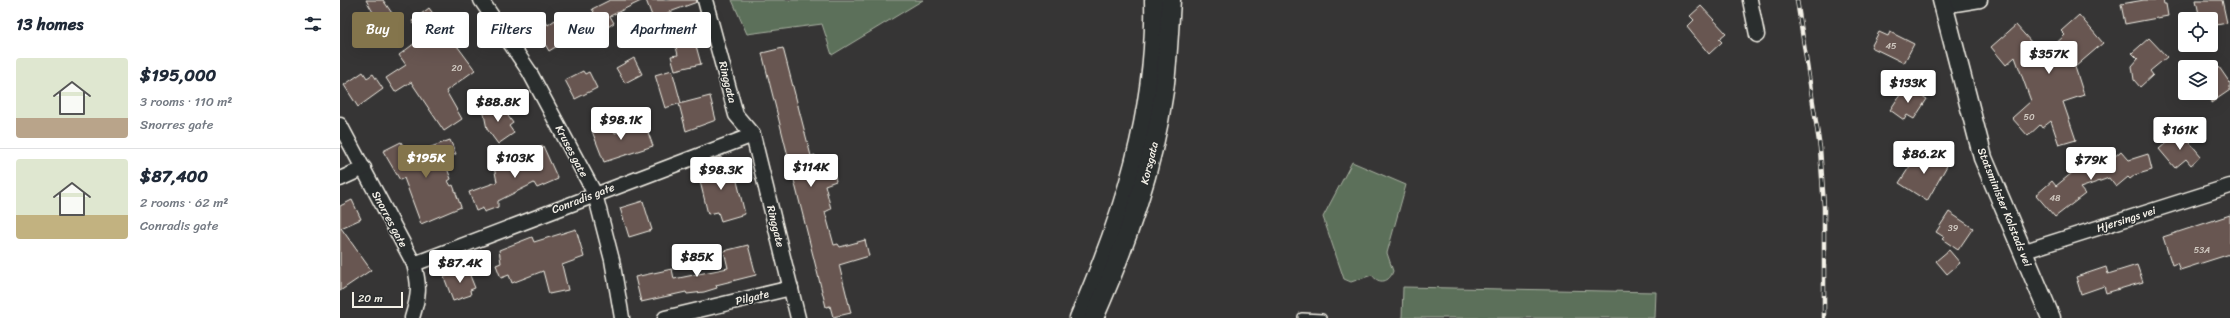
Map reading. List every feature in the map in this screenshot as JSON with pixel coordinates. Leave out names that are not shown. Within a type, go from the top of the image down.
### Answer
[{"type":"street","name":"Kruses gate","points":[[481,0],[529,71],[595,194],[612,260],[622,318]]},
{"type":"street","name":"Ringgata","points":[[705,0],[736,115],[753,135]]},
{"type":"street","name":"Korsgata","points":[[1079,318],[1114,230],[1141,140],[1154,54],[1154,0]]},
{"type":"street","name":"Korsgata","points":[[1094,318],[1138,205],[1153,148],[1164,91],[1171,0]]},
{"type":"street","points":[[1750,0],[1757,35]]},
{"type":"street","points":[[1943,3],[1980,0]]},
{"type":"street","name":"Statsminister Kolstads vei","points":[[1943,3],[1983,158],[2051,318]]},
{"type":"street","name":"Snorres gate","points":[[340,125],[414,264],[419,286],[419,297],[412,318]]},
{"type":"street","name":"Conradis gate","points":[[414,264],[753,135]]},
{"type":"street","name":"Ringgate","points":[[753,135],[798,318]]},
{"type":"street","points":[[340,179],[364,168]]},
{"type":"street","name":"Hjersings vei","points":[[2022,252],[2230,186]]},
{"type":"street","name":"Pilgate","points":[[666,318],[791,288]]},
{"type":"lane","points":[[1302,317],[1322,318]]},
{"type":"green space","points":[[732,0],[923,0],[832,55],[822,24],[747,34]]},
{"type":"green space","points":[[1352,162],[1406,185],[1387,253],[1393,271],[1392,275],[1384,281],[1378,280],[1372,275],[1351,282],[1344,279],[1323,217]]},
{"type":"green space","points":[[1403,287],[1656,292],[1655,318],[1402,318]]},
{"type":"building","points":[[366,0],[383,0],[391,12],[373,12]]},
{"type":"building","points":[[610,0],[643,0],[610,16],[614,23],[609,26],[609,12],[594,12],[592,9]]},
{"type":"building","points":[[646,0],[697,0],[697,2],[670,12],[651,12]]},
{"type":"building","points":[[2144,0],[2163,0],[2164,4],[2166,4],[2168,16],[2125,24],[2121,4]]},
{"type":"building","points":[[2196,0],[2222,0],[2227,23],[2218,25],[2218,12],[2199,12]]},
{"type":"building","points":[[1701,6],[1726,33],[1719,39],[1722,42],[1709,54],[1687,27],[1694,20],[1690,16]]},
{"type":"building","points":[[429,8],[432,12],[424,12]]},
{"type":"building","points":[[2079,15],[2103,43],[2075,67],[2084,95],[2063,102],[2076,140],[2059,145],[2051,121],[2042,128],[2040,125],[2028,136],[2012,118],[2031,101],[2015,57],[2006,65],[1991,47],[2016,25],[2040,52],[2051,48],[2065,35],[2061,31]]},
{"type":"building","points":[[554,21],[554,48],[549,51],[546,46],[546,22],[548,25]]},
{"type":"building","points":[[1879,32],[1888,36],[1890,32],[1914,44],[1904,63],[1871,47]]},
{"type":"building","points":[[2149,38],[2167,57],[2150,71],[2153,75],[2140,87],[2134,80],[2132,66],[2138,59],[2132,53]]},
{"type":"building","points":[[412,45],[412,48],[459,48],[475,70],[446,91],[462,119],[444,131],[411,82],[395,92],[386,78],[406,65],[399,55]]},
{"type":"building","points":[[676,48],[697,48],[701,64],[675,70],[671,56],[678,55]]},
{"type":"building","points":[[783,48],[811,156],[815,155],[820,168],[832,165],[836,181],[825,185],[831,209],[825,212],[834,245],[838,244],[840,247],[865,240],[869,256],[839,265],[851,313],[833,317],[830,306],[826,307],[762,53]]},
{"type":"building","points":[[634,58],[642,74],[625,83],[616,68]]},
{"type":"building","points":[[2219,67],[2230,83],[2230,90],[2218,98]]},
{"type":"building","points":[[672,70],[681,103],[665,108],[655,75]]},
{"type":"building","points":[[583,71],[585,74],[589,72],[597,88],[575,99],[565,80]]},
{"type":"building","points":[[363,72],[367,78],[373,74],[383,89],[358,107],[344,85]]},
{"type":"building","points":[[1906,86],[1927,99],[1914,119],[1907,115],[1904,120],[1890,110]]},
{"type":"building","points":[[710,96],[716,120],[686,131],[679,104]]},
{"type":"building","points":[[499,103],[513,123],[509,126],[514,133],[498,144],[487,129],[483,109],[492,108]]},
{"type":"building","points":[[612,124],[615,133],[645,124],[653,146],[604,162],[592,131]]},
{"type":"building","points":[[2180,131],[2201,156],[2191,165],[2186,159],[2175,168],[2159,149]]},
{"type":"building","points":[[450,140],[456,154],[444,160],[451,179],[448,181],[451,186],[453,185],[461,207],[421,224],[404,178],[400,180],[383,151],[401,142],[406,151],[409,149],[412,154]]},
{"type":"building","points":[[543,146],[558,179],[537,188],[534,183],[498,201],[498,207],[484,212],[483,208],[476,211],[469,192],[497,182],[494,167]]},
{"type":"building","points":[[2121,151],[2129,160],[2148,154],[2152,170],[2135,175],[2130,179],[2128,177],[2116,187],[2109,178],[2080,188],[2085,194],[2055,217],[2036,195],[2052,181],[2056,186],[2084,163],[2089,179]]},
{"type":"building","points":[[1919,152],[1929,157],[1931,154],[1948,164],[1927,201],[1899,183]]},
{"type":"building","points":[[721,157],[723,169],[728,167],[731,178],[736,177],[745,214],[721,221],[718,212],[708,214],[698,173],[705,172],[703,164]]},
{"type":"building","points":[[352,200],[361,219],[341,228],[371,270],[340,291],[340,206]]},
{"type":"building","points":[[643,201],[652,230],[629,237],[620,208]]},
{"type":"building","points":[[1949,212],[1973,228],[1958,250],[1942,239],[1944,237],[1936,232]]},
{"type":"building","points":[[2230,215],[2230,254],[2180,270],[2177,263],[2172,265],[2163,237]]},
{"type":"building","points":[[576,229],[584,257],[562,265],[568,290],[549,294],[543,271],[512,283],[509,275],[501,278],[496,265],[501,263],[499,250],[532,237],[534,242]]},
{"type":"building","points":[[748,245],[756,275],[716,285],[717,288],[704,292],[687,294],[686,292],[641,302],[635,277],[672,269],[674,279],[728,268],[724,251]]},
{"type":"building","points":[[1949,250],[1960,263],[1947,274],[1936,261]]},
{"type":"building","points":[[2137,265],[2143,282],[2106,293],[2104,286],[2081,294],[2076,277],[2106,267],[2108,274]]},
{"type":"building","points":[[467,268],[475,288],[470,290],[471,295],[453,301],[444,277]]},
{"type":"railway","points":[[1797,0],[1820,148],[1824,207],[1824,318]]}]
